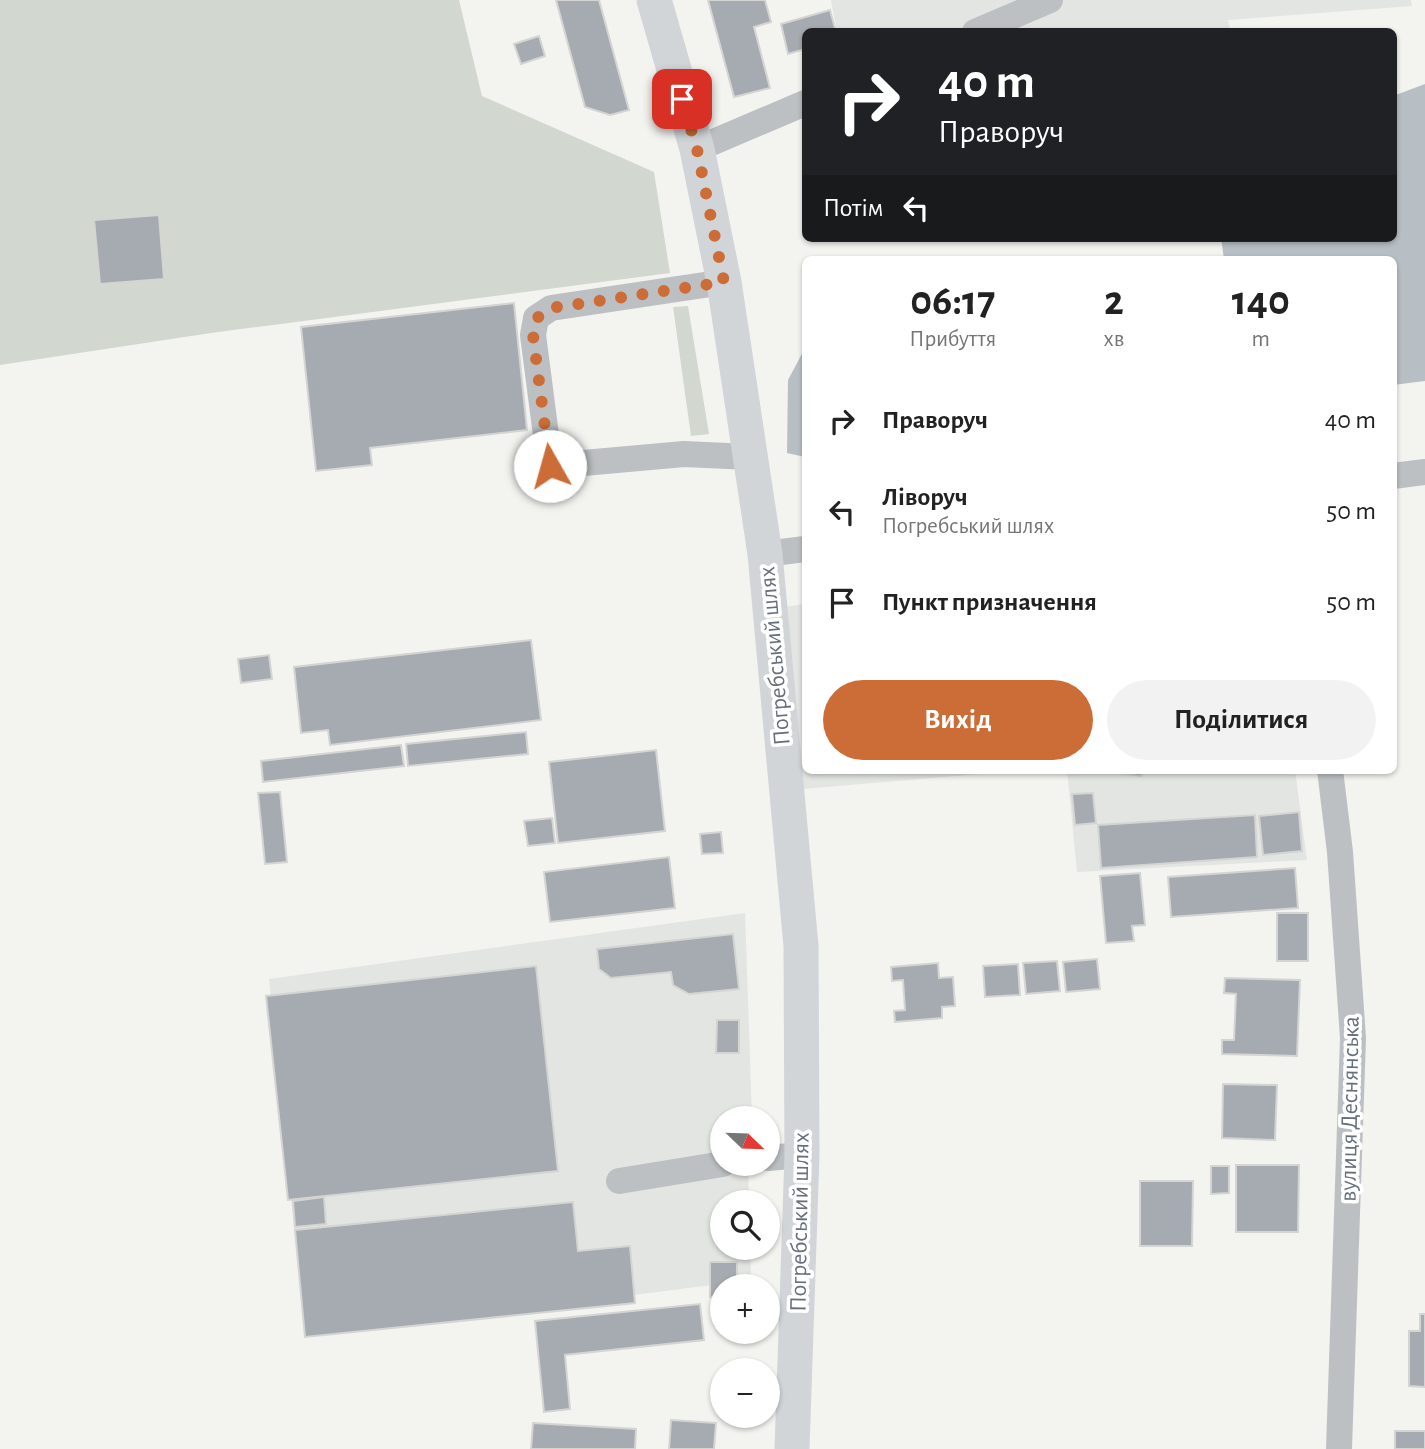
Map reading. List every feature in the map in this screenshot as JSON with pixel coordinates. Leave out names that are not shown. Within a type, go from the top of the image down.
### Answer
[{"type":"main road","name":"Погребський шлях","points":[[654,0],[697,149],[724,282],[765,554],[801,946],[785,1156],[792,1449]]},
{"type":"street","points":[[984,28],[1050,0]]},
{"type":"street","points":[[697,149],[802,104]]},
{"type":"street","points":[[724,282],[551,308],[537,318],[533,335],[550,466],[684,454],[750,457]]},
{"type":"street","points":[[1397,476],[1425,472]]},
{"type":"street","points":[[765,554],[802,549]]},
{"type":"street","name":"вулиця Деснянська","points":[[1330,774],[1340,852],[1353,1038],[1339,1449]]},
{"type":"street","points":[[619,1181],[710,1166]]},
{"type":"shaded area","points":[[0,0],[459,0],[482,96],[654,172],[670,273],[211,333],[0,365]]},
{"type":"shaded area","points":[[831,0],[1411,0],[1412,6],[1228,20],[1230,28],[836,28]]},
{"type":"shaded area","points":[[1425,84],[1425,381],[1397,384],[1397,256],[1224,256],[1222,242],[1397,242],[1397,94]]},
{"type":"shaded area","points":[[688,306],[709,434],[691,436],[673,307]]},
{"type":"shaded area","points":[[802,354],[802,456],[787,453],[788,380]]},
{"type":"shaded area","points":[[802,604],[802,774],[979,774],[802,789],[784,607]]},
{"type":"shaded area","points":[[1067,774],[1296,774],[1307,860],[1077,872]]},
{"type":"shaded area","points":[[745,913],[752,1106],[710,1106],[710,1176],[748,1176],[749,1190],[710,1190],[710,1260],[750,1260],[751,1274],[710,1274],[710,1285],[305,1337],[269,979]]},
{"type":"building","points":[[556,0],[599,0],[629,110],[610,115],[585,107]]},
{"type":"building","points":[[708,0],[765,0],[771,22],[754,27],[770,88],[734,97]]},
{"type":"building","points":[[830,10],[835,28],[802,28],[802,50],[788,54],[781,24]]},
{"type":"building","points":[[539,36],[545,56],[521,64],[514,44]]},
{"type":"building","points":[[159,215],[164,279],[100,284],[94,220]]},
{"type":"building","points":[[514,303],[527,430],[370,448],[372,465],[316,471],[301,327]]},
{"type":"building","points":[[531,640],[541,720],[330,745],[328,730],[301,733],[294,667]]},
{"type":"building","points":[[269,655],[272,679],[241,683],[238,659]]},
{"type":"building","points":[[526,732],[528,754],[408,766],[406,744]]},
{"type":"building","points":[[401,745],[404,766],[263,782],[261,761]]},
{"type":"building","points":[[656,750],[665,831],[558,843],[549,762]]},
{"type":"building","points":[[280,792],[287,862],[265,864],[258,793]]},
{"type":"building","points":[[1093,793],[1096,823],[1075,825],[1072,794]]},
{"type":"building","points":[[1299,812],[1302,851],[1263,855],[1259,816]]},
{"type":"building","points":[[1255,815],[1257,857],[1101,868],[1098,825]]},
{"type":"building","points":[[552,818],[555,843],[528,846],[524,821]]},
{"type":"building","points":[[721,832],[723,853],[702,854],[700,834]]},
{"type":"building","points":[[669,857],[675,908],[550,922],[544,872]]},
{"type":"building","points":[[1295,868],[1298,908],[1171,917],[1168,877]]},
{"type":"building","points":[[1140,873],[1145,925],[1132,926],[1134,941],[1106,943],[1100,876]]},
{"type":"building","points":[[1277,913],[1308,913],[1308,961],[1277,961]]},
{"type":"building","points":[[733,934],[739,989],[689,994],[673,985],[671,972],[611,978],[599,969],[597,949]]},
{"type":"building","points":[[1097,959],[1100,989],[1066,992],[1063,962]]},
{"type":"building","points":[[1057,961],[1060,991],[1026,994],[1023,963]]},
{"type":"building","points":[[938,963],[939,978],[953,977],[955,1006],[942,1007],[942,1018],[895,1022],[894,1011],[905,1010],[903,980],[892,981],[891,967]]},
{"type":"building","points":[[1018,964],[1020,995],[985,997],[983,966]]},
{"type":"building","points":[[536,966],[558,1171],[288,1200],[266,996]]},
{"type":"building","points":[[1225,978],[1300,980],[1297,1056],[1222,1054],[1222,1040],[1234,1040],[1236,994],[1224,993]]},
{"type":"building","points":[[717,1020],[739,1020],[739,1053],[716,1053]]},
{"type":"building","points":[[1223,1084],[1277,1085],[1275,1140],[1222,1138]]},
{"type":"building","points":[[1236,1165],[1299,1165],[1298,1232],[1236,1232]]},
{"type":"building","points":[[1211,1166],[1229,1166],[1229,1193],[1211,1194]]},
{"type":"building","points":[[1140,1181],[1193,1181],[1192,1246],[1140,1246]]},
{"type":"building","points":[[324,1197],[326,1224],[295,1227],[293,1201]]},
{"type":"building","points":[[573,1202],[578,1251],[630,1246],[635,1303],[305,1337],[295,1230]]},
{"type":"building","points":[[710,1262],[737,1262],[737,1274],[710,1274]]},
{"type":"building","points":[[700,1304],[704,1340],[565,1355],[570,1409],[544,1412],[535,1321]]},
{"type":"building","points":[[1420,1314],[1425,1314],[1425,1387],[1409,1386],[1409,1331],[1420,1331]]},
{"type":"building","points":[[671,1420],[710,1423],[710,1428],[716,1428],[714,1449],[669,1449]]},
{"type":"building","points":[[533,1423],[636,1429],[635,1449],[531,1449]]},
{"type":"building","points":[[1395,1431],[1425,1431],[1425,1449],[1395,1449]]},
{"type":"route","points":[[550,466],[533,335],[537,318],[551,308],[724,282],[697,149],[682,99]]}]
